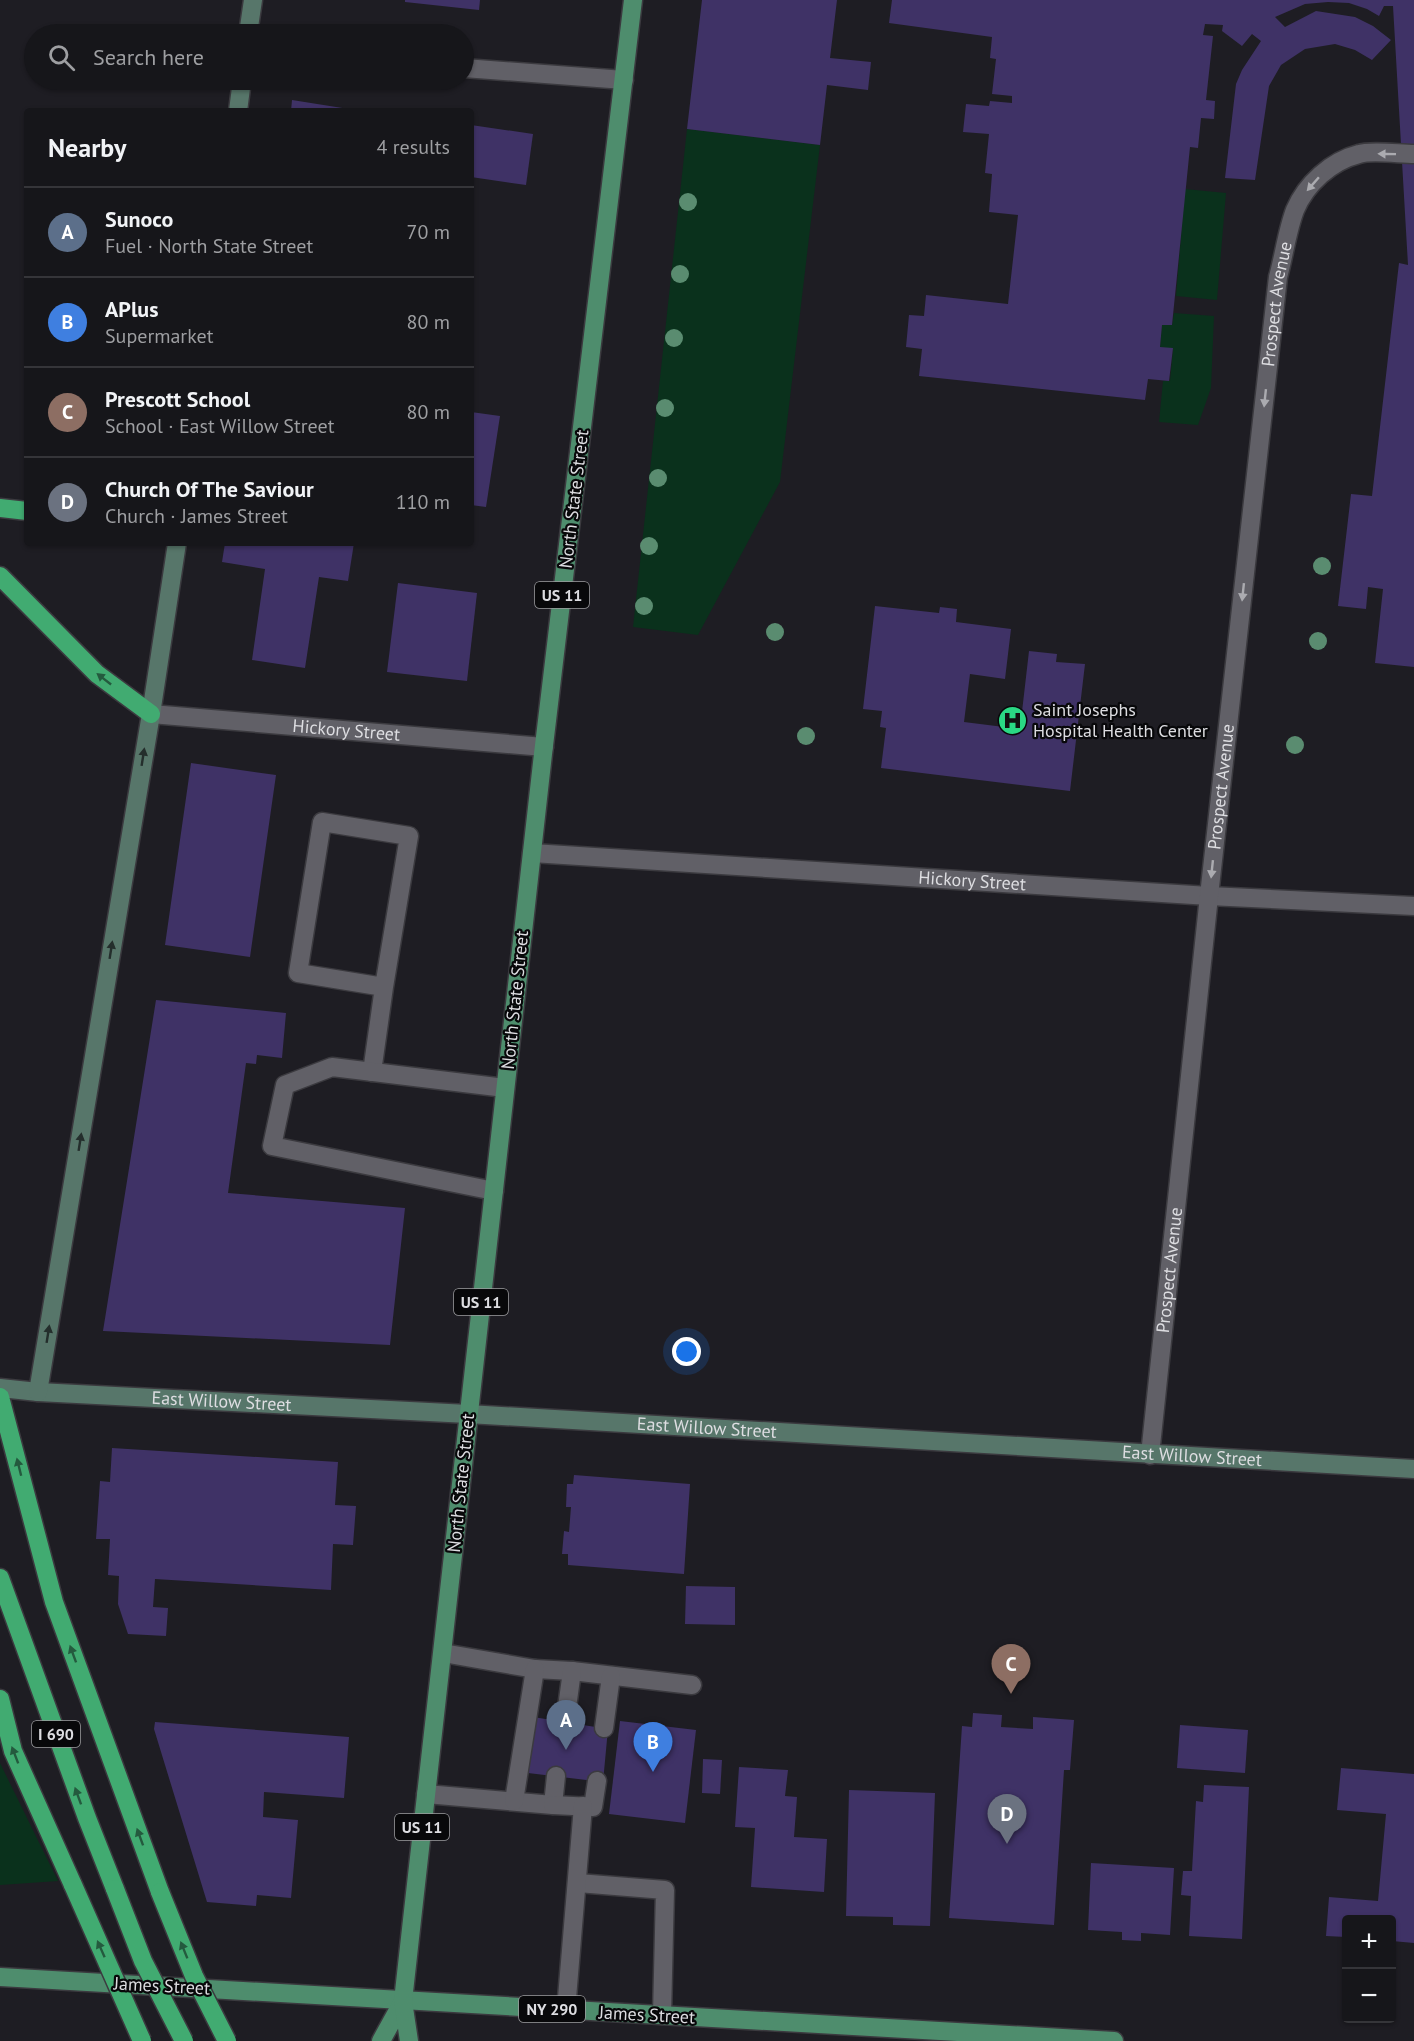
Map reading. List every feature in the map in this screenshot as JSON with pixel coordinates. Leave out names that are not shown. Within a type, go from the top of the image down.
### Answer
[{"type":"highway","points":[[0,508],[24,511]]},
{"type":"highway","points":[[0,576],[97,674],[151,714]]},
{"type":"highway","points":[[0,1397],[54,1602],[160,1892],[194,1976],[227,2041]]},
{"type":"highway","name":"I 690","points":[[0,1578],[87,1818],[143,1961],[184,2041]]},
{"type":"highway","points":[[0,1699],[13,1751],[142,2041]]},
{"type":"main road","points":[[249,24],[253,0]]},
{"type":"main road","name":"North State Street","points":[[409,2041],[403,2001],[544,747],[633,0]]},
{"type":"main road","points":[[238,108],[241,90]]},
{"type":"main road","points":[[38,1392],[151,714],[177,546]]},
{"type":"main road","name":"East Willow Street","points":[[0,1388],[38,1392],[468,1414],[1414,1469]]},
{"type":"main road","name":"James Street","points":[[0,1977],[1114,2041]]},
{"type":"main road","name":"North State Street","points":[[381,2041],[403,2001]]},
{"type":"street","points":[[474,69],[624,80]]},
{"type":"street","name":"Prospect Avenue","points":[[1150,1455],[1278,277],[1296,210],[1308,189],[1321,175],[1340,161],[1361,153],[1414,154]]},
{"type":"street","name":"Hickory Street","points":[[151,714],[544,747]]},
{"type":"street","points":[[372,1072],[409,836],[322,822],[298,973],[384,987]]},
{"type":"street","name":"Hickory Street","points":[[532,853],[1209,896],[1414,906]]},
{"type":"street","points":[[494,1191],[272,1146],[285,1085],[332,1066],[506,1088]]},
{"type":"street","points":[[443,1653],[536,1670],[572,1671],[692,1685]]},
{"type":"street","points":[[514,1801],[536,1670]]},
{"type":"street","points":[[566,1722],[572,1671]]},
{"type":"street","points":[[604,1728],[611,1676]]},
{"type":"street","points":[[554,1805],[556,1776]]},
{"type":"street","points":[[426,1794],[592,1807],[597,1781]]},
{"type":"street","points":[[566,2010],[583,1806]]},
{"type":"street","points":[[578,1883],[665,1890],[662,2015]]},
{"type":"green space","points":[[687,129],[820,145],[780,482],[698,635],[633,627]]},
{"type":"green space","points":[[1185,189],[1226,193],[1217,300],[1176,296]]},
{"type":"green space","points":[[1174,313],[1214,316],[1211,388],[1198,425],[1159,422],[1163,381],[1170,381],[1173,349],[1160,347],[1162,325],[1172,325]]},
{"type":"green space","points":[[0,1763],[58,1881],[0,1885]]},
{"type":"building","points":[[405,0],[480,0],[479,10],[405,2]]},
{"type":"building","points":[[702,0],[837,0],[830,58],[871,62],[868,90],[827,85],[820,145],[687,129]]},
{"type":"building","points":[[892,0],[1414,0],[1414,667],[1375,663],[1383,589],[1368,587],[1366,609],[1338,606],[1351,494],[1372,496],[1399,263],[1408,265],[1393,6],[1384,6],[1379,16],[1349,3],[1305,4],[1275,17],[1285,27],[1316,11],[1355,17],[1373,26],[1391,40],[1372,60],[1355,50],[1335,44],[1305,49],[1281,65],[1269,86],[1255,180],[1225,178],[1236,84],[1242,70],[1261,41],[1252,34],[1242,46],[1222,31],[1223,25],[1205,24],[1203,35],[1213,36],[1206,100],[1215,101],[1214,119],[1201,118],[1198,148],[1190,147],[1172,325],[1162,325],[1160,347],[1173,348],[1169,381],[1148,379],[1145,400],[919,376],[922,349],[906,347],[909,315],[924,316],[926,295],[1008,304],[1018,215],[989,212],[992,174],[985,173],[989,134],[963,132],[966,104],[989,106],[990,101],[1012,103],[1012,96],[992,94],[996,59],[990,58],[992,37],[889,23]]},
{"type":"building","points":[[292,100],[342,108],[291,108]]},
{"type":"building","points":[[474,125],[533,134],[526,185],[474,177]]},
{"type":"building","points":[[474,412],[500,416],[486,507],[474,505]]},
{"type":"building","points":[[225,546],[354,546],[348,581],[319,577],[305,668],[252,660],[265,569],[222,562]]},
{"type":"building","points":[[398,583],[477,593],[467,681],[387,672]]},
{"type":"building","points":[[875,606],[939,613],[940,607],[957,609],[956,622],[1011,629],[1005,679],[970,674],[964,722],[1020,729],[1029,651],[1057,654],[1056,662],[1085,664],[1070,791],[881,768],[886,728],[880,727],[882,711],[863,709]]},
{"type":"building","points":[[191,763],[276,775],[250,957],[165,945]]},
{"type":"building","points":[[156,1000],[286,1013],[282,1058],[257,1055],[256,1064],[246,1063],[228,1193],[405,1208],[390,1345],[103,1331]]},
{"type":"building","points":[[112,1448],[338,1462],[335,1505],[356,1506],[353,1545],[333,1544],[331,1590],[155,1579],[153,1607],[168,1608],[166,1636],[128,1634],[118,1604],[119,1576],[108,1575],[110,1539],[96,1539],[100,1481],[110,1482]]},
{"type":"building","points":[[574,1475],[690,1484],[684,1574],[568,1565],[568,1554],[562,1554],[564,1531],[569,1532],[571,1507],[566,1507],[567,1484],[573,1484]]},
{"type":"building","points":[[686,1586],[735,1587],[735,1625],[685,1624]]},
{"type":"building","points":[[973,1713],[1002,1715],[1001,1727],[1033,1729],[1033,1717],[1074,1720],[1070,1770],[1064,1770],[1054,1925],[949,1918],[962,1726],[972,1727]]},
{"type":"building","points":[[533,1717],[608,1729],[603,1782],[528,1773]]},
{"type":"building","points":[[620,1721],[696,1730],[685,1823],[609,1814]]},
{"type":"building","points":[[155,1722],[349,1737],[344,1798],[264,1792],[263,1817],[298,1820],[291,1898],[257,1895],[256,1906],[207,1902],[154,1729]]},
{"type":"building","points":[[1180,1725],[1248,1730],[1245,1773],[1177,1768]]},
{"type":"building","points":[[703,1759],[722,1760],[720,1794],[702,1793]]},
{"type":"building","points":[[739,1767],[788,1770],[785,1796],[797,1797],[794,1837],[827,1839],[824,1892],[751,1887],[755,1828],[735,1827]]},
{"type":"building","points":[[1341,1768],[1414,1774],[1414,1943],[1396,1941],[1396,1915],[1342,1915],[1342,1937],[1326,1936],[1329,1897],[1378,1901],[1386,1814],[1337,1810]]},
{"type":"building","points":[[1204,1785],[1249,1787],[1242,1939],[1189,1936],[1191,1896],[1181,1895],[1183,1871],[1192,1871],[1196,1801],[1203,1802]]},
{"type":"building","points":[[849,1790],[935,1793],[930,1926],[893,1925],[893,1917],[846,1916]]},
{"type":"building","points":[[1091,1863],[1174,1868],[1170,1935],[1141,1933],[1141,1941],[1122,1940],[1122,1932],[1088,1930]]},
{"type":"place","name":"Saint Josephs Hospital Health Center","points":[[1012,720]]},
{"type":"place","name":"Prescott School","points":[[1011,1694]]},
{"type":"place","name":"Sunoco","points":[[566,1750]]},
{"type":"place","name":"APlus","points":[[653,1772]]},
{"type":"place","name":"Church Of The Saviour","points":[[1007,1844]]}]
